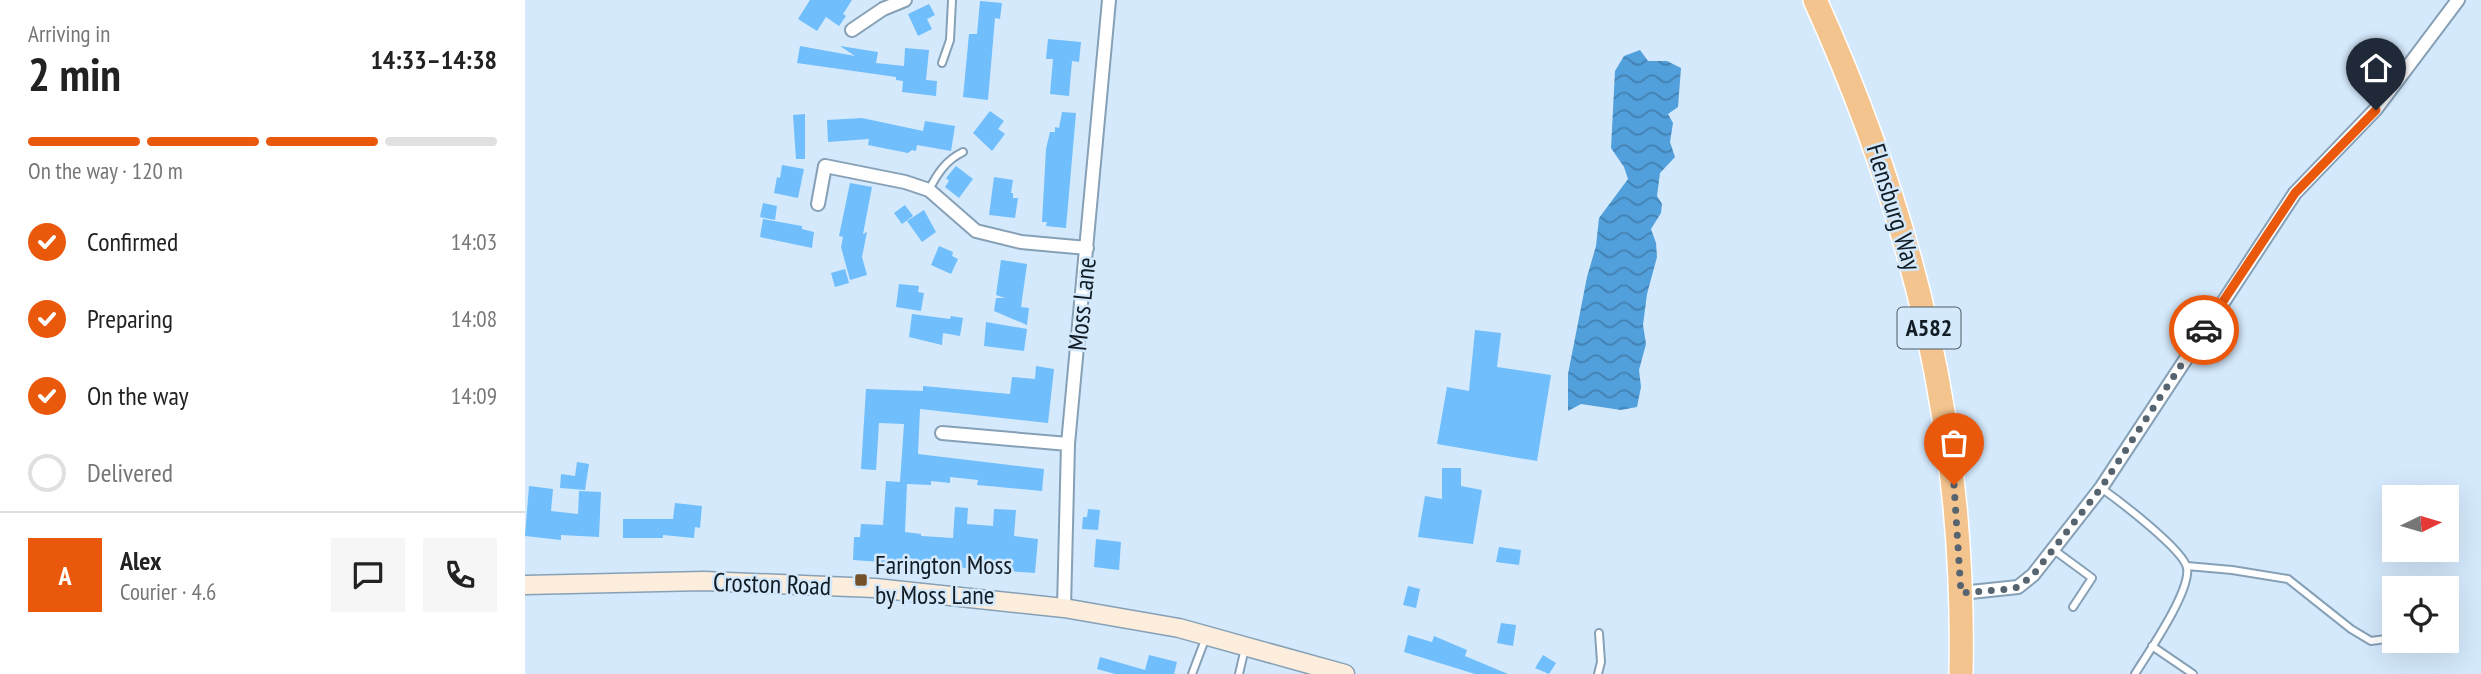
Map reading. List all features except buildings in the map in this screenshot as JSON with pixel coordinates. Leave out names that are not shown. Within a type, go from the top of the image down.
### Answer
[{"type":"highway","name":"Flensburg Way","points":[[1815,0],[1871,133],[1903,230],[1930,334],[1947,432],[1958,537],[1961,674]]},
{"type":"street","points":[[852,30],[883,9],[905,0]]},
{"type":"street","name":"Moss Lane","points":[[1064,608],[1068,444],[1109,0]]},
{"type":"street","points":[[1961,593],[2018,587],[2033,575],[2101,488],[2295,193],[2376,110],[2458,0]]},
{"type":"street","points":[[818,204],[825,166],[905,182],[929,190],[976,231],[1021,242],[1087,248]]},
{"type":"street","points":[[942,433],[1068,444]]},
{"type":"street","name":"Croston Road","points":[[525,585],[704,581],[875,588],[1064,608],[1179,628],[1345,674]]},
{"type":"lane","points":[[942,63],[950,40],[952,0]]},
{"type":"lane","points":[[929,190],[937,174],[953,157],[963,152]]},
{"type":"lane","points":[[2101,488],[2123,503],[2169,544],[2187,566],[2181,594],[2135,674]]},
{"type":"lane","points":[[2052,549],[2092,578],[2073,607]]},
{"type":"lane","points":[[2187,566],[2288,579],[2351,629],[2371,641],[2382,640]]},
{"type":"lane","points":[[1598,674],[1601,662],[1599,633]]},
{"type":"lane","points":[[1192,674],[1207,635]]},
{"type":"lane","points":[[1239,674],[1245,646]]},
{"type":"lane","points":[[2152,646],[2193,674]]},
{"type":"water","points":[[1640,50],[1648,61],[1667,61],[1681,68],[1678,107],[1668,114],[1673,123],[1670,142],[1675,157],[1660,173],[1657,196],[1662,204],[1661,213],[1651,229],[1657,257],[1647,294],[1643,325],[1646,344],[1639,370],[1641,387],[1637,407],[1621,410],[1581,404],[1568,411],[1568,374],[1587,277],[1596,246],[1599,218],[1628,179],[1624,167],[1611,148],[1615,71],[1624,56]]},
{"type":"way so far","points":[[1954,485],[1961,593],[2018,587],[2033,575],[2101,488],[2204,330]]},
{"type":"place","name":"Farington Moss by Moss Lane","points":[[861,580]]},
{"type":"route","points":[[2204,330],[2295,193],[2376,110]]}]
